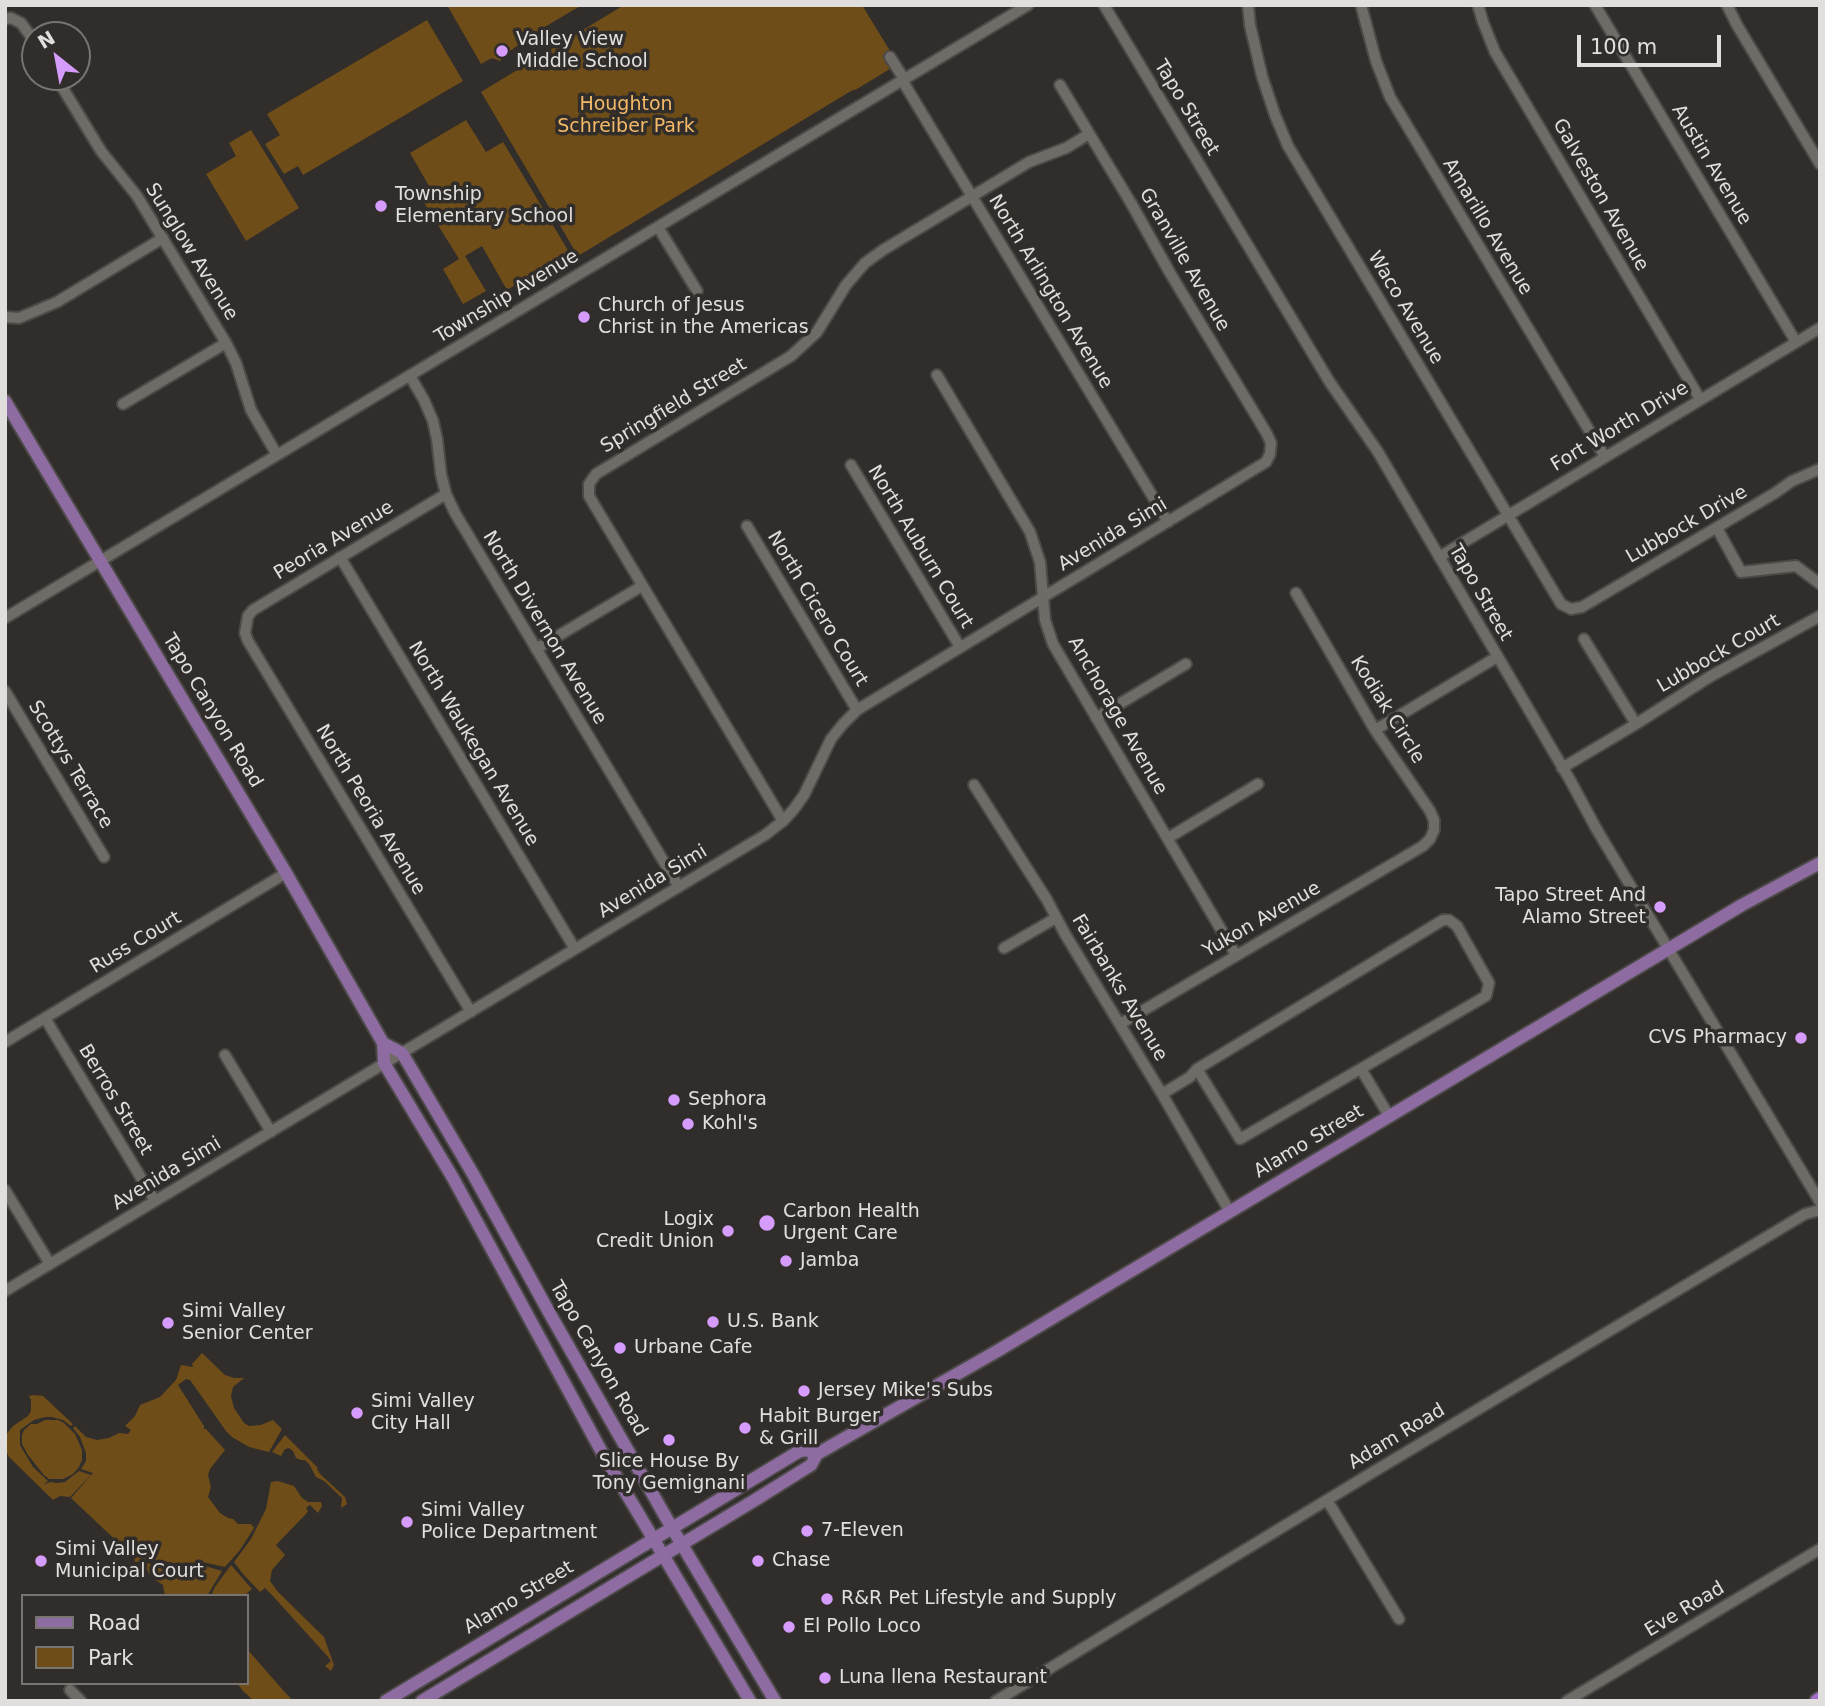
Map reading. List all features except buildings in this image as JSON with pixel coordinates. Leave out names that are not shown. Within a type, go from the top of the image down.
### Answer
[{"type":"main road","name":"Tapo Canyon Road","points":[[5,401],[286,873],[383,1043],[384,1063],[453,1178],[604,1456],[750,1701]]},
{"type":"main road","name":"Alamo Street","points":[[422,1701],[811,1465],[817,1454],[999,1350],[1742,905],[1820,863]]},
{"type":"main road","points":[[383,1043],[402,1053]]},
{"type":"main road","name":"Tapo Canyon Road","points":[[402,1053],[681,1544],[775,1701]]},
{"type":"main road","name":"Alamo Street","points":[[386,1701],[798,1452],[806,1450],[817,1454]]},
{"type":"street","name":"Township Avenue","points":[[5,618],[1028,5]]},
{"type":"street","name":"Tapo Street","points":[[1104,5],[1329,381],[1378,452],[1668,949],[1820,1202]]},
{"type":"street","name":"Waco Avenue","points":[[1248,5],[1262,76],[1288,146],[1561,604],[1571,609]]},
{"type":"street","name":"Amarillo Avenue","points":[[1361,5],[1376,61],[1390,97],[1605,457]]},
{"type":"street","name":"Galveston Avenue","points":[[1478,5],[1495,52],[1700,399]]},
{"type":"street","name":"Austin Avenue","points":[[1595,5],[1796,342]]},
{"type":"street","points":[[1727,5],[1820,164]]},
{"type":"street","name":"North Arlington Avenue","points":[[890,57],[1168,523]]},
{"type":"street","name":"Granville Avenue","points":[[1060,85],[1268,434],[1270,454]]},
{"type":"street","name":"Sunglow Avenue","points":[[65,91],[101,151],[137,196],[226,343],[236,363],[251,410],[277,455]]},
{"type":"street","name":"Springfield Street","points":[[783,821],[589,496],[587,491],[592,478],[791,356],[817,332],[846,285],[865,263],[883,250],[1029,162],[1066,148],[1089,134]]},
{"type":"street","points":[[658,227],[697,291]]},
{"type":"street","points":[[8,318],[28,316],[57,302],[163,238]]},
{"type":"street","name":"Fort Worth Drive","points":[[1439,556],[1820,328]]},
{"type":"street","points":[[123,404],[226,343]]},
{"type":"street","name":"Anchorage Avenue","points":[[937,375],[1030,531],[1040,562],[1045,620],[1053,644],[1236,956]]},
{"type":"street","name":"North Divernon Avenue","points":[[410,376],[425,400],[433,421],[438,439],[441,474],[455,513],[679,887]]},
{"type":"street","name":"Avenida Simi","points":[[5,1291],[765,835],[783,821],[804,795],[831,738],[857,710],[1259,468],[1270,454]]},
{"type":"street","name":"North Auburn Court","points":[[851,465],[960,647]]},
{"type":"street","name":"Lubbock Drive","points":[[1571,609],[1582,607],[1792,481],[1820,469]]},
{"type":"street","name":"Peoria Avenue","points":[[245,623],[253,610],[446,494]]},
{"type":"street","name":"North Cicero Court","points":[[747,526],[857,710]]},
{"type":"street","points":[[1717,528],[1741,572],[1796,566],[1820,584]]},
{"type":"street","name":"North Waukegan Avenue","points":[[340,557],[575,949]]},
{"type":"street","points":[[537,649],[642,586]]},
{"type":"street","name":"Kodiak Circle","points":[[1296,593],[1375,730],[1430,811],[1434,830],[1423,846]]},
{"type":"street","name":"Lubbock Court","points":[[1562,768],[1711,676],[1820,616]]},
{"type":"street","name":"North Peoria Avenue","points":[[245,623],[248,641],[471,1012]]},
{"type":"street","points":[[1584,639],[1636,724]]},
{"type":"street","points":[[1375,730],[1497,657]]},
{"type":"street","points":[[1096,718],[1186,664]]},
{"type":"street","name":"Scottys Terrace","points":[[5,691],[104,857]]},
{"type":"street","points":[[1168,838],[1258,784]]},
{"type":"street","name":"Fairbanks Avenue","points":[[974,785],[1047,900],[1230,1212]]},
{"type":"street","name":"Yukon Avenue","points":[[1120,1024],[1423,846]]},
{"type":"street","name":"Russ Court","points":[[5,1042],[286,873]]},
{"type":"street","points":[[1004,948],[1056,918]]},
{"type":"street","points":[[1162,1094],[1190,1077],[1197,1069],[1443,920],[1449,920],[1457,926],[1489,983],[1486,996],[1240,1139],[1197,1069]]},
{"type":"street","name":"Berros Street","points":[[46,1018],[155,1201]]},
{"type":"street","points":[[225,1055],[271,1132]]},
{"type":"street","points":[[1361,1069],[1390,1116]]},
{"type":"street","points":[[5,1190],[50,1264]]},
{"type":"street","name":"Adam Road","points":[[996,1701],[1805,1214],[1820,1210]]},
{"type":"street","points":[[1327,1500],[1399,1619]]},
{"type":"street","name":"Eve Road","points":[[1567,1701],[1820,1549]]},
{"type":"street","points":[[70,1690],[81,1701]]},
{"type":"green space","points":[[447,5],[582,5],[543,28],[504,55],[500,61],[492,58],[481,64]]},
{"type":"green space","name":"Houghton Schreiber Park","points":[[624,5],[862,5],[898,64],[578,256],[481,92]]},
{"type":"green space","points":[[427,20],[463,81],[303,175],[298,166],[284,174],[265,144],[280,135],[267,114]]},
{"type":"green space","points":[[466,120],[486,152],[503,142],[569,252],[507,290],[482,246],[465,256],[486,291],[463,304],[443,269],[459,259],[418,193],[429,186],[410,153]]},
{"type":"green space","points":[[251,130],[299,208],[246,241],[206,174],[236,156],[229,143]]},
{"type":"green space","points":[[202,1353],[225,1375],[244,1378],[233,1387],[231,1396],[234,1408],[244,1423],[249,1426],[261,1425],[273,1420],[282,1429],[269,1452],[249,1447],[226,1431],[190,1380],[186,1379],[178,1385],[204,1429],[225,1450],[210,1469],[208,1475],[211,1487],[208,1497],[220,1513],[238,1524],[251,1524],[254,1528],[225,1567],[202,1562],[135,1562],[132,1547],[123,1547],[71,1498],[93,1473],[81,1469],[86,1461],[86,1453],[73,1428],[75,1426],[86,1437],[97,1440],[119,1433],[128,1434],[131,1430],[125,1426],[135,1416],[140,1405],[160,1397],[176,1380],[181,1365],[193,1367],[192,1364]]},
{"type":"green space","points":[[29,1396],[43,1396],[73,1424],[71,1426],[52,1417],[34,1420],[20,1430],[20,1445],[33,1467],[48,1481],[43,1485],[65,1482],[79,1471],[91,1475],[70,1497],[60,1496],[53,1500],[6,1451],[5,1436],[13,1426],[28,1416],[31,1411]]},
{"type":"green space","points":[[45,1420],[64,1423],[75,1434],[82,1450],[79,1467],[63,1479],[49,1479],[44,1475],[22,1444],[24,1430],[31,1424]]},
{"type":"green space","points":[[285,1435],[345,1497],[347,1504],[341,1508],[342,1498],[316,1477],[309,1464],[296,1458],[289,1448],[285,1449],[281,1456],[272,1452]]},
{"type":"green space","points":[[278,1481],[294,1486],[308,1502],[321,1502],[318,1513],[310,1505],[306,1508],[306,1514],[276,1545],[285,1555],[272,1570],[270,1581],[324,1637],[334,1665],[331,1671],[325,1666],[331,1661],[329,1658],[272,1595],[265,1588],[260,1592],[234,1562],[251,1539],[266,1509],[271,1482]]},
{"type":"green space","points":[[143,1564],[182,1568],[205,1566],[222,1571],[208,1594],[165,1594],[163,1585],[154,1579]]},
{"type":"green space","points":[[231,1565],[252,1589],[246,1594],[212,1594]]},
{"type":"green space","points":[[248,1650],[293,1701],[254,1701],[238,1685],[248,1685]]},
{"type":"place","name":"Valley View Middle School","points":[[502,51]]},
{"type":"place","name":"Township Elementary School","points":[[381,206]]},
{"type":"place","name":"Church of Jesus Christ in the Americas","points":[[584,317]]},
{"type":"place","name":"Tapo Street And Alamo Street","points":[[1660,907]]},
{"type":"place","name":"CVS Pharmacy","points":[[1801,1038]]},
{"type":"place","name":"Sephora","points":[[674,1100]]},
{"type":"place","name":"Kohl's","points":[[688,1124]]},
{"type":"place","name":"Carbon Health Urgent Care","points":[[767,1223]]},
{"type":"place","name":"Logix Credit Union","points":[[728,1231]]},
{"type":"place","name":"Jamba","points":[[786,1261]]},
{"type":"place","name":"U.S. Bank","points":[[713,1322]]},
{"type":"place","name":"Simi Valley Senior Center","points":[[168,1323]]},
{"type":"place","name":"Urbane Cafe","points":[[620,1348]]},
{"type":"place","name":"Jersey Mike's Subs","points":[[804,1391]]},
{"type":"place","name":"Simi Valley City Hall","points":[[357,1413]]},
{"type":"place","name":"Habit Burger & Grill","points":[[745,1428]]},
{"type":"place","name":"Slice House By Tony Gemignani","points":[[669,1440]]},
{"type":"place","name":"Simi Valley Police Department","points":[[407,1522]]},
{"type":"place","name":"7-Eleven","points":[[807,1531]]},
{"type":"place","name":"Simi Valley Municipal Court","points":[[41,1561]]},
{"type":"place","name":"Chase","points":[[758,1561]]},
{"type":"place","name":"R&R Pet Lifestyle and Supply","points":[[827,1599]]},
{"type":"place","name":"El Pollo Loco","points":[[789,1627]]},
{"type":"place","name":"Luna llena Restaurant","points":[[825,1678]]}]
